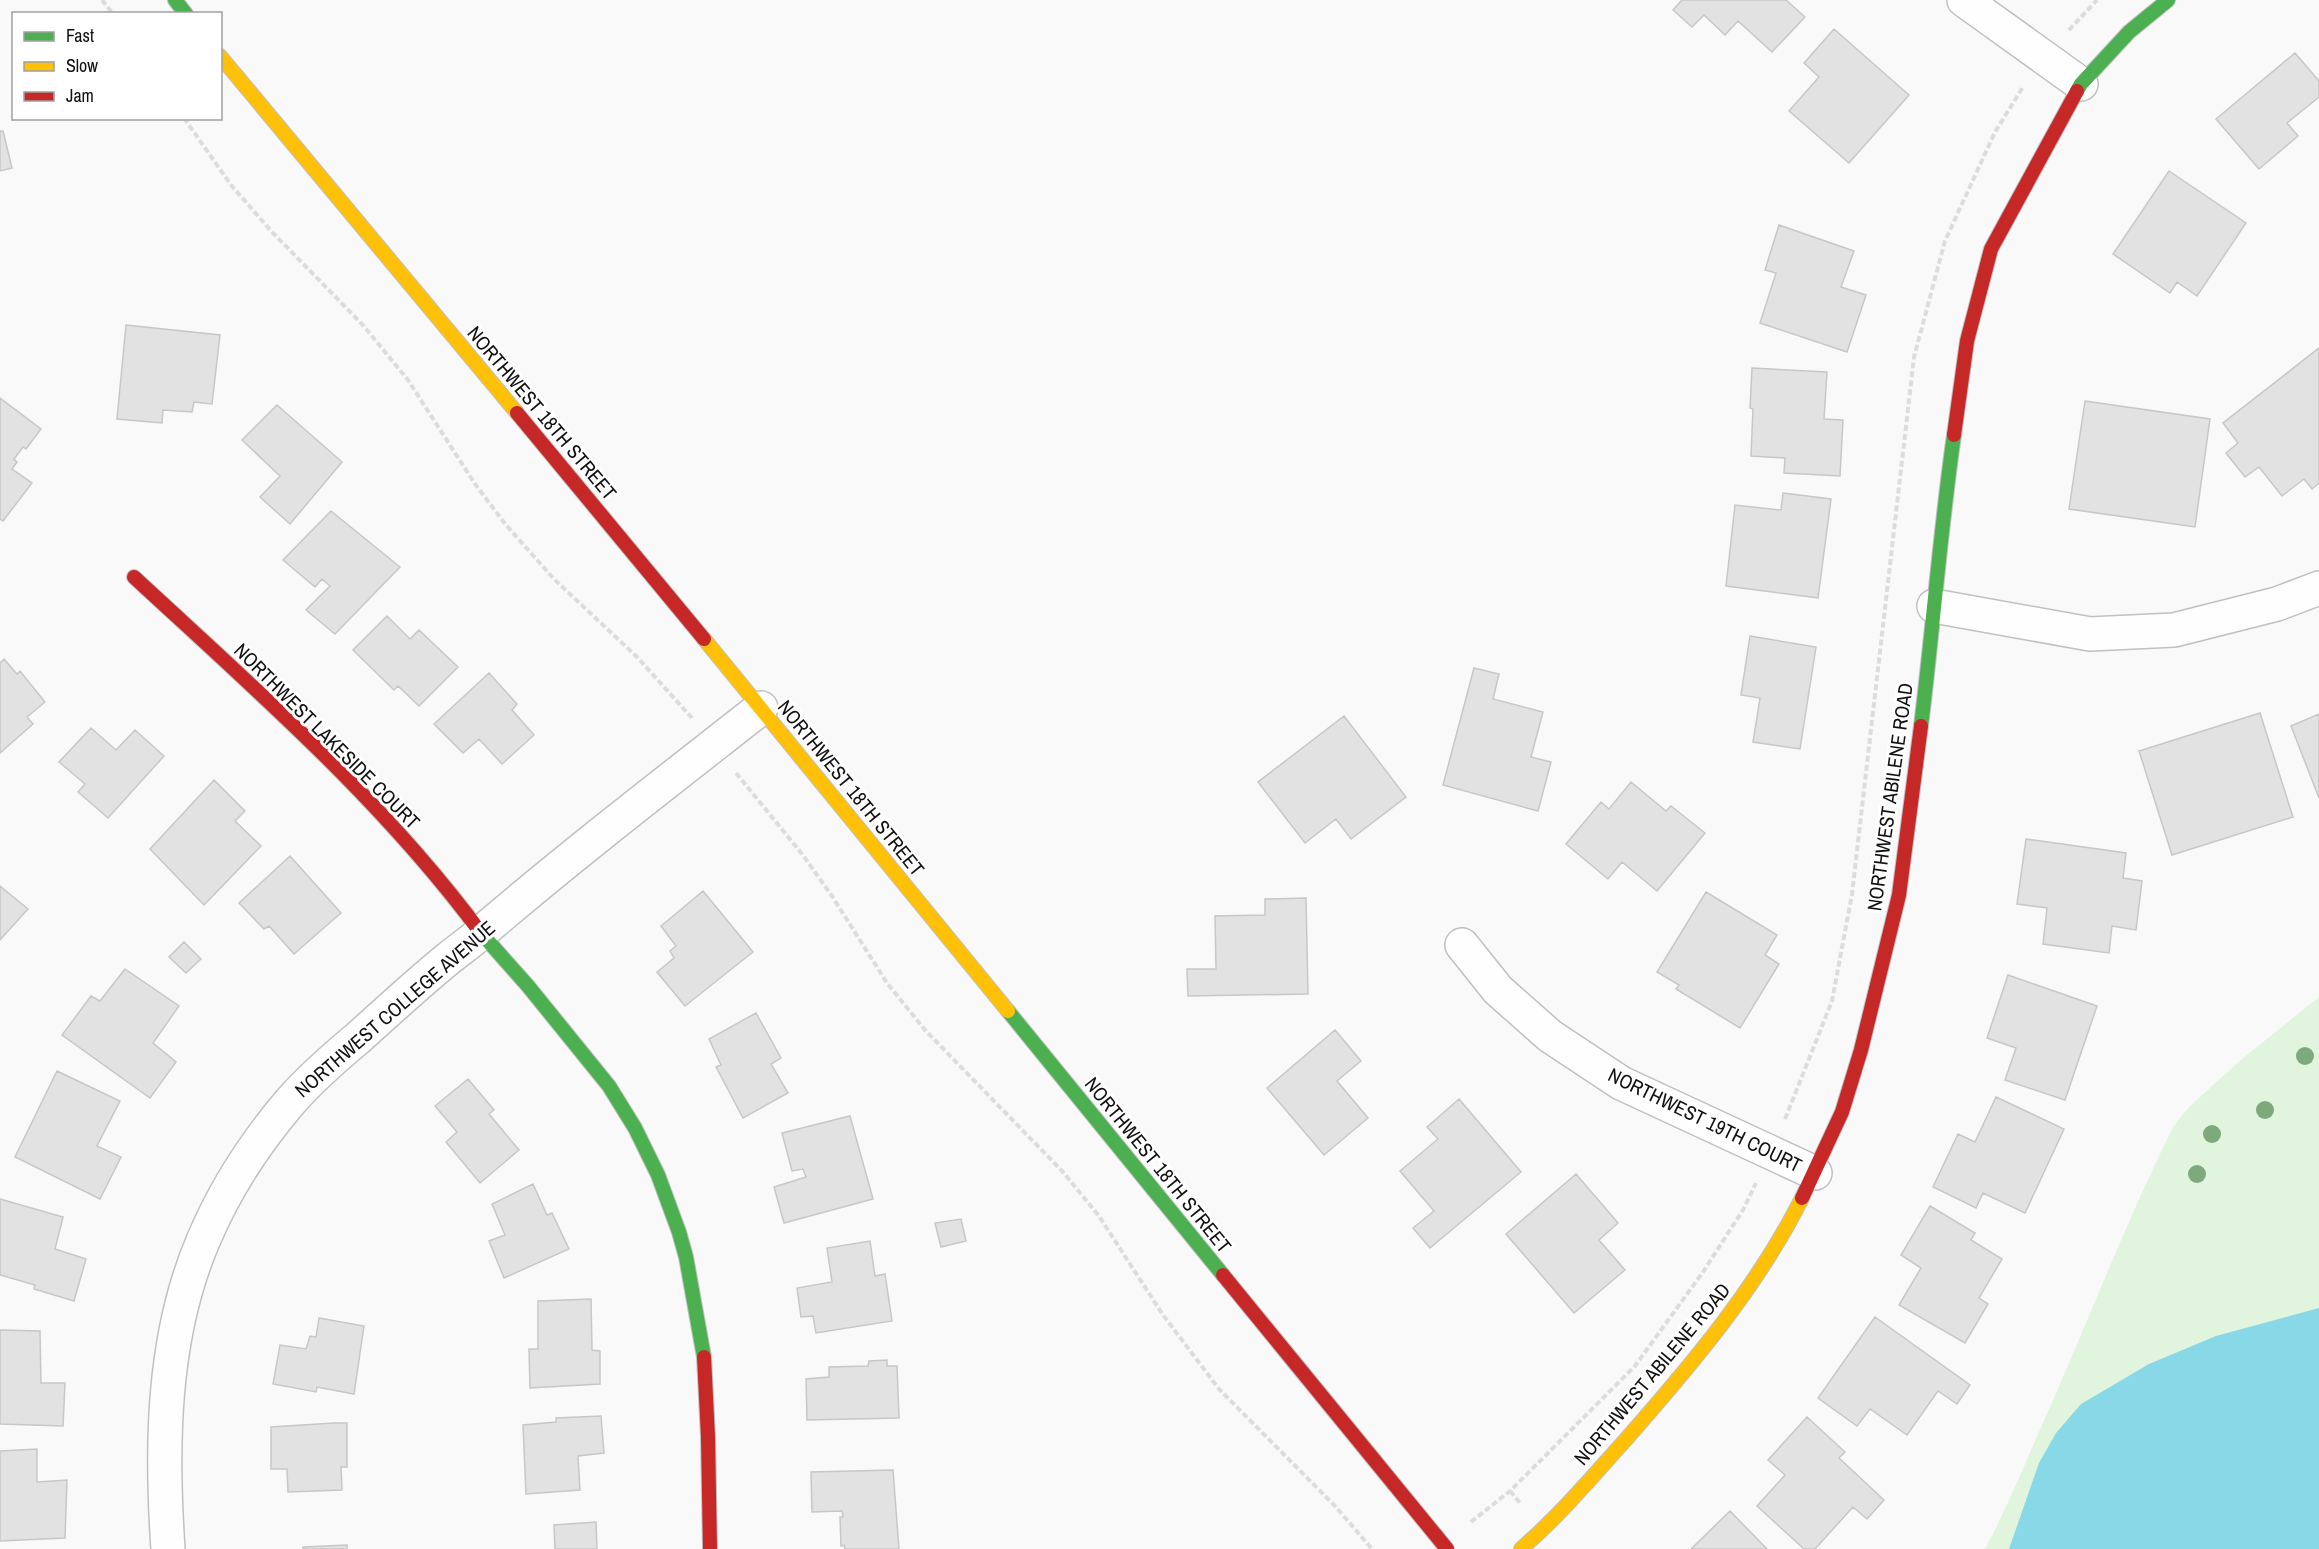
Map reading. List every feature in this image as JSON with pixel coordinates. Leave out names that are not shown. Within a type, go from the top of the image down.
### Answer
[{"type":"street","points":[[174,0],[184,12]]},
{"type":"street","points":[[1964,0],[2082,84]]},
{"type":"street","name":"NORTHWEST ABILENE ROAD","points":[[1521,1549],[1555,1519],[1654,1408],[1726,1317],[1787,1228],[1842,1112],[1861,1050],[1899,895],[1934,606],[1944,502],[1967,341],[1991,249],[2082,84],[2129,32],[2168,0]]},
{"type":"street","name":"NORTHWEST 18TH STREET","points":[[222,58],[761,708],[1445,1547]]},
{"type":"street","name":"NORTHWEST LAKESIDE COURT","points":[[134,577],[298,729],[373,803],[453,895],[481,933],[528,986],[609,1086],[635,1128],[658,1175],[673,1213],[686,1257],[703,1347],[708,1437],[710,1549]]},
{"type":"street","points":[[1934,606],[2090,634],[2174,630],[2277,604],[2319,588]]},
{"type":"street","name":"NORTHWEST COLLEGE AVENUE","points":[[168,1549],[166,1519],[168,1373],[186,1293],[202,1242],[255,1148],[291,1101],[331,1061],[448,959],[761,708]]},
{"type":"street","name":"NORTHWEST 19TH COURT","points":[[1462,945],[1498,990],[1559,1042],[1621,1083],[1815,1173]]},
{"type":"path","points":[[102,0],[111,12]]},
{"type":"path","points":[[1445,1547],[1510,1491],[1635,1366],[1726,1237],[1743,1210],[1770,1153],[1832,1001],[1852,894],[1914,357],[1945,241],[1995,132],[2016,97],[2044,58],[2097,0]]},
{"type":"path","points":[[185,120],[238,193],[272,232],[362,324],[408,380],[475,484],[506,525],[554,579],[636,657],[715,744],[820,879],[887,982],[925,1030],[1063,1172],[1100,1216],[1163,1315],[1219,1389],[1335,1506],[1372,1549]]},
{"type":"green space","points":[[2319,997],[2319,1549],[1985,1549],[1999,1523],[2173,1127],[2190,1106],[2242,1059]]},
{"type":"water","points":[[2319,1308],[2319,1549],[2009,1549],[2039,1463],[2056,1433],[2081,1404],[2149,1364],[2216,1336]]},
{"type":"building","points":[[1682,0],[1786,0],[1805,17],[1772,52],[1738,21],[1725,35],[1704,15],[1692,27],[1673,10]]},
{"type":"building","points":[[1834,29],[1909,95],[1849,163],[1789,111],[1819,77],[1804,63]]},
{"type":"building","points":[[2295,53],[2319,81],[2319,97],[2287,123],[2298,136],[2259,169],[2216,119]]},
{"type":"building","points":[[0,131],[3,131],[12,168],[0,171]]},
{"type":"building","points":[[2169,171],[2246,223],[2197,296],[2177,282],[2170,293],[2113,254]]},
{"type":"building","points":[[1779,225],[1854,251],[1841,287],[1866,295],[1847,352],[1760,323],[1776,273],[1765,270]]},
{"type":"building","points":[[126,325],[220,335],[212,404],[194,402],[192,412],[163,410],[162,423],[117,419]]},
{"type":"building","points":[[2319,348],[2319,483],[2312,489],[2304,479],[2282,496],[2259,467],[2245,477],[2226,453],[2238,443],[2223,423]]},
{"type":"building","points":[[1752,368],[1827,372],[1824,419],[1843,420],[1840,476],[1784,473],[1785,458],[1751,456]]},
{"type":"building","points":[[0,398],[41,429],[26,449],[23,447],[14,459],[17,462],[12,469],[32,483],[3,521],[0,519]]},
{"type":"building","points":[[2085,401],[2210,419],[2195,527],[2069,509]]},
{"type":"building","points":[[277,405],[342,462],[290,524],[260,497],[280,476],[242,440]]},
{"type":"building","points":[[1783,493],[1831,499],[1818,598],[1726,586],[1735,505],[1781,510]]},
{"type":"building","points":[[331,511],[400,567],[335,634],[306,610],[330,586],[322,579],[315,587],[283,560]]},
{"type":"building","points":[[387,616],[410,639],[419,630],[458,667],[419,706],[398,686],[394,690],[353,650]]},
{"type":"building","points":[[1750,636],[1816,647],[1800,749],[1753,742],[1760,698],[1741,695]]},
{"type":"building","points":[[4,659],[17,674],[20,671],[45,702],[27,717],[33,724],[0,753],[0,663]]},
{"type":"building","points":[[1474,668],[1499,674],[1493,699],[1543,712],[1531,757],[1551,762],[1538,811],[1443,785]]},
{"type":"building","points":[[489,673],[517,704],[512,710],[534,735],[502,764],[479,739],[463,753],[434,724]]},
{"type":"building","points":[[2260,713],[2293,817],[2172,855],[2139,751]]},
{"type":"building","points":[[2319,714],[2319,798],[2291,726]]},
{"type":"building","points":[[1344,716],[1406,797],[1351,839],[1336,819],[1305,843],[1258,782]]},
{"type":"building","points":[[91,728],[116,750],[135,730],[164,756],[108,818],[78,792],[85,784],[59,762]]},
{"type":"building","points":[[214,780],[245,811],[235,821],[261,846],[204,905],[150,849]]},
{"type":"building","points":[[1631,782],[1666,811],[1671,806],[1705,833],[1657,891],[1622,862],[1608,879],[1566,844],[1601,802],[1609,809]]},
{"type":"building","points":[[2026,839],[2126,853],[2123,878],[2142,881],[2136,930],[2112,926],[2109,953],[2043,944],[2047,908],[2017,904]]},
{"type":"building","points":[[290,856],[341,913],[294,954],[269,926],[264,929],[239,903]]},
{"type":"building","points":[[0,886],[28,909],[0,940]]},
{"type":"building","points":[[703,891],[753,952],[685,1006],[657,972],[674,958],[670,951],[676,946],[661,926]]},
{"type":"building","points":[[1706,892],[1777,935],[1765,955],[1779,964],[1740,1028],[1676,989],[1679,985],[1657,972]]},
{"type":"building","points":[[1306,898],[1308,994],[1188,996],[1187,969],[1216,969],[1215,916],[1265,915],[1265,899]]},
{"type":"building","points":[[184,942],[201,959],[186,973],[169,957]]},
{"type":"building","points":[[125,969],[179,1006],[153,1043],[176,1062],[150,1098],[62,1035],[91,996],[100,1001]]},
{"type":"building","points":[[2008,975],[2097,1006],[2065,1100],[2005,1080],[2016,1048],[1987,1038]]},
{"type":"building","points":[[756,1013],[781,1058],[771,1064],[788,1093],[743,1118],[716,1067],[721,1065],[709,1039]]},
{"type":"building","points":[[1335,1030],[1361,1061],[1337,1081],[1368,1118],[1324,1155],[1267,1088]]},
{"type":"building","points":[[57,1071],[120,1101],[97,1146],[121,1157],[100,1199],[15,1157]]},
{"type":"building","points":[[468,1079],[494,1110],[489,1114],[519,1150],[480,1183],[446,1142],[457,1132],[435,1106]]},
{"type":"building","points":[[1996,1097],[2064,1129],[2025,1213],[1983,1193],[1976,1208],[1933,1187],[1958,1134],[1975,1142]]},
{"type":"building","points":[[1459,1099],[1521,1172],[1430,1248],[1413,1228],[1434,1211],[1400,1171],[1438,1139],[1427,1127]]},
{"type":"building","points":[[850,1116],[873,1199],[784,1223],[774,1187],[806,1177],[803,1169],[792,1171],[782,1133]]},
{"type":"building","points":[[1576,1174],[1618,1223],[1599,1240],[1625,1270],[1574,1313],[1506,1234]]},
{"type":"building","points":[[533,1184],[547,1215],[552,1213],[569,1249],[504,1278],[489,1241],[505,1235],[492,1204]]},
{"type":"building","points":[[0,1199],[63,1217],[55,1249],[86,1259],[74,1301],[34,1289],[35,1285],[0,1275]]},
{"type":"building","points":[[1930,1206],[1975,1233],[1971,1240],[2002,1259],[1979,1298],[1988,1304],[1965,1343],[1899,1305],[1921,1268],[1901,1255]]},
{"type":"building","points":[[961,1219],[966,1241],[941,1247],[935,1223]]},
{"type":"building","points":[[870,1241],[875,1276],[885,1274],[892,1321],[816,1333],[813,1316],[801,1317],[797,1288],[832,1282],[827,1248]]},
{"type":"building","points":[[591,1299],[592,1350],[600,1351],[600,1384],[530,1388],[529,1349],[538,1349],[538,1301]]},
{"type":"building","points":[[1875,1317],[1970,1385],[1957,1404],[1938,1391],[1907,1435],[1870,1409],[1857,1426],[1818,1398]]},
{"type":"building","points":[[319,1318],[364,1326],[354,1394],[317,1387],[316,1392],[273,1384],[280,1345],[306,1349],[310,1336],[316,1337]]},
{"type":"building","points":[[0,1330],[40,1331],[41,1383],[65,1383],[63,1426],[0,1424]]},
{"type":"building","points":[[887,1360],[887,1366],[897,1366],[899,1418],[807,1420],[806,1379],[829,1377],[829,1367],[868,1366],[869,1361]]},
{"type":"building","points":[[601,1416],[604,1453],[578,1456],[580,1490],[526,1494],[523,1425],[556,1422],[556,1418]]},
{"type":"building","points":[[1807,1417],[1845,1452],[1839,1458],[1884,1500],[1867,1519],[1853,1507],[1815,1549],[1804,1549],[1757,1506],[1785,1475],[1768,1460]]},
{"type":"building","points":[[347,1423],[347,1467],[341,1467],[342,1490],[288,1492],[287,1469],[271,1469],[271,1427]]},
{"type":"building","points":[[37,1449],[37,1482],[67,1480],[65,1538],[0,1541],[0,1451]]},
{"type":"building","points":[[893,1470],[899,1549],[845,1549],[844,1545],[841,1546],[840,1517],[843,1517],[842,1511],[812,1512],[811,1472]]},
{"type":"building","points":[[1730,1511],[1767,1549],[1691,1549]]},
{"type":"building","points":[[596,1522],[597,1549],[555,1549],[554,1525]]},
{"type":"building","points":[[347,1545],[347,1549],[303,1549],[303,1547]]},
{"type":"traffic: fast","points":[[175,0],[184,12]]},
{"type":"traffic: fast","points":[[2077,91],[2129,32],[2168,0]]},
{"type":"traffic: fast","points":[[1921,726],[1954,435]]},
{"type":"traffic: fast","points":[[481,933],[528,986],[609,1086],[635,1128],[658,1175],[679,1232],[686,1257],[704,1357]]},
{"type":"traffic: fast","points":[[1008,1011],[1223,1275]]},
{"type":"traffic: slow","points":[[222,58],[517,413]]},
{"type":"traffic: slow","points":[[704,639],[1008,1011]]},
{"type":"traffic: slow","points":[[1521,1549],[1589,1481],[1700,1352],[1745,1293],[1785,1230],[1802,1198]]},
{"type":"traffic: jam","points":[[1954,435],[1967,341],[1991,249],[2077,91]]},
{"type":"traffic: jam","points":[[517,413],[704,639]]},
{"type":"traffic: jam","points":[[134,577],[271,704],[360,791],[443,884],[481,933]]},
{"type":"traffic: jam","points":[[1802,1198],[1842,1112],[1861,1050],[1899,895],[1921,726]]},
{"type":"traffic: jam","points":[[1223,1275],[1447,1549]]},
{"type":"traffic: jam","points":[[704,1357],[710,1549]]}]
